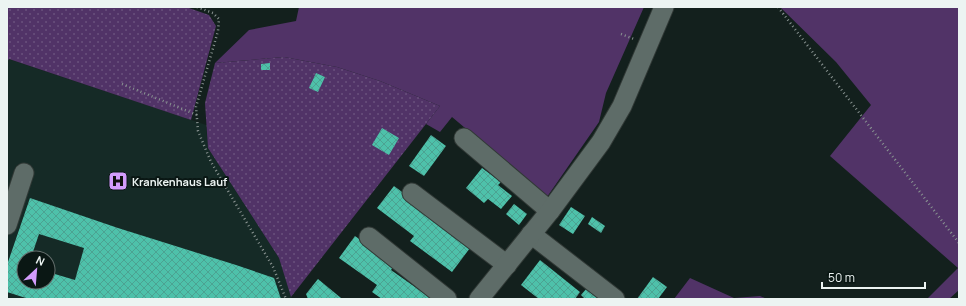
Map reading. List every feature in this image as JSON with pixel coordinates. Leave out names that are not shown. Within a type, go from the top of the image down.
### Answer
[{"type":"street","points":[[479,299],[550,211],[601,142],[622,106],[664,7]]},
{"type":"street","points":[[464,138],[550,211]]},
{"type":"street","points":[[7,225],[24,174]]},
{"type":"street","points":[[412,193],[507,265]]},
{"type":"street","points":[[531,234],[615,299]]},
{"type":"street","points":[[370,237],[447,299]]},
{"type":"path","points":[[197,7],[213,13],[219,19],[218,31],[196,107],[198,130],[211,162],[273,266],[286,299]]},
{"type":"path","points":[[778,7],[959,243]]},
{"type":"path","points":[[122,84],[197,115]]},
{"type":"shaded area","points":[[7,7],[186,7],[209,15],[216,26],[191,120],[9,59],[7,62]]},
{"type":"shaded area","points":[[299,7],[644,7],[606,93],[599,122],[547,197],[452,117],[440,132],[426,124],[440,106],[380,81],[337,67],[284,57],[215,63],[249,30],[296,21]]},
{"type":"shaded area","points":[[780,7],[959,7],[959,290],[949,299],[927,299],[958,268],[830,156],[871,105],[836,62]]},
{"type":"shaded area","points":[[284,57],[337,67],[380,81],[440,106],[291,297],[279,258],[208,148],[205,103],[215,63]]},
{"type":"shaded area","name":"Krankenhaus Lauf","points":[[8,59],[206,125],[208,148],[279,258],[292,299],[7,299]]},
{"type":"shaded area","points":[[690,278],[734,298],[760,296],[767,299],[674,299]]},
{"type":"building","points":[[270,63],[270,70],[261,70],[261,64]]},
{"type":"building","points":[[316,73],[325,77],[318,92],[309,88]]},
{"type":"building","points":[[382,128],[399,138],[389,155],[372,145]]},
{"type":"building","points":[[431,135],[446,146],[424,176],[409,166]]},
{"type":"building","points":[[482,168],[501,182],[498,185],[512,196],[501,209],[488,199],[484,203],[466,188]]},
{"type":"building","points":[[394,186],[433,215],[470,248],[452,272],[410,241],[414,236],[377,208]]},
{"type":"building","points":[[30,198],[274,278],[281,299],[29,299],[7,292],[7,265]]},
{"type":"building","points":[[514,204],[527,214],[519,225],[506,214]]},
{"type":"building","points":[[571,207],[585,216],[573,234],[559,225]]},
{"type":"building","points":[[592,217],[605,226],[601,233],[588,224]]},
{"type":"building","points":[[355,236],[395,264],[391,270],[432,299],[382,299],[372,292],[377,285],[339,258]]},
{"type":"building","points":[[540,260],[580,292],[575,299],[539,299],[521,285]]},
{"type":"building","points":[[653,277],[667,287],[658,299],[637,299]]},
{"type":"building","points":[[318,279],[341,298],[308,299],[306,294]]},
{"type":"building","points":[[587,288],[599,298],[585,299],[581,295]]},
{"type":"place","name":"Krankenhaus Lauf","points":[[118,181]]}]
